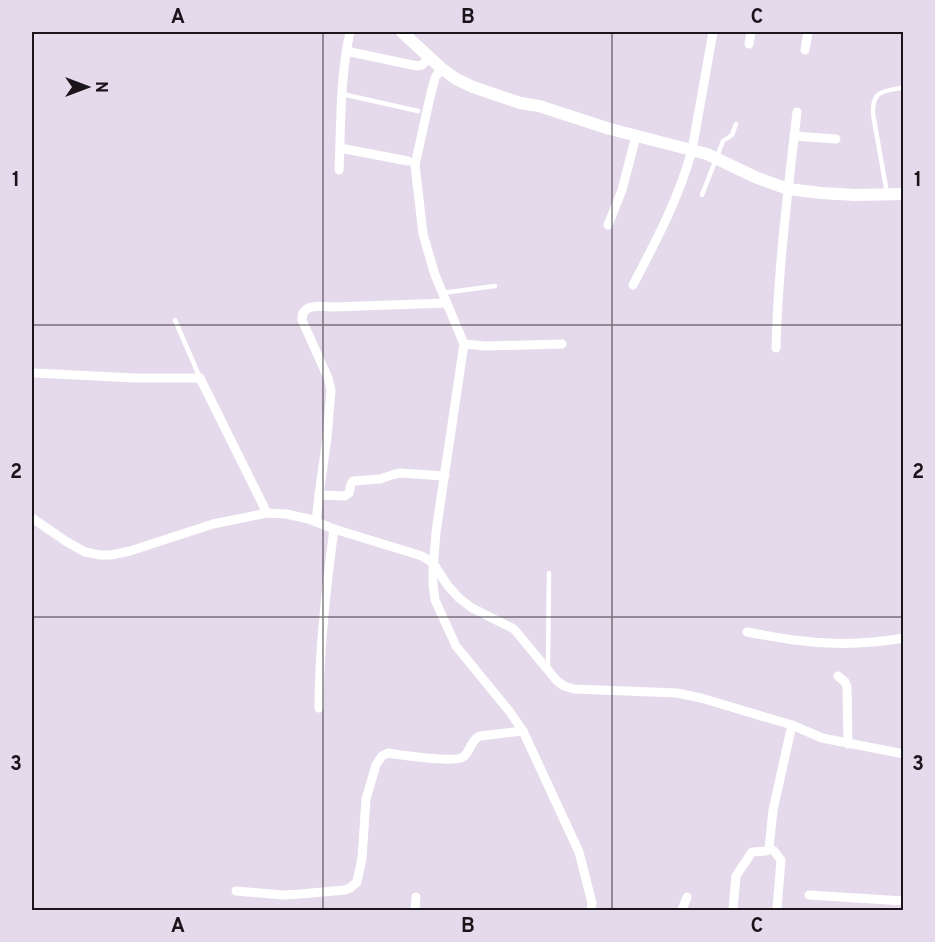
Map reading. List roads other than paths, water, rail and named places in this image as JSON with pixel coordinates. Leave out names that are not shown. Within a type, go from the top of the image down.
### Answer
[{"type":"street","points":[[339,170],[342,94],[350,32]]},
{"type":"street","points":[[633,285],[662,230],[688,165],[712,32]]},
{"type":"street","points":[[749,44],[751,32]]},
{"type":"street","points":[[805,51],[808,32]]},
{"type":"street","points":[[406,33],[429,58],[456,79],[520,103],[539,106],[610,129],[707,154],[755,177],[788,189],[821,194],[903,194]]},
{"type":"street","points":[[346,51],[417,66],[429,58]]},
{"type":"street","points":[[441,68],[435,78],[415,165],[423,234],[435,275],[464,344],[433,563],[435,600],[456,646],[523,731],[579,852],[592,903],[591,910]]},
{"type":"street","points":[[776,348],[784,224],[797,112]]},
{"type":"street","points":[[608,225],[622,190],[636,136]]},
{"type":"street","points":[[794,136],[836,139]]},
{"type":"street","points":[[340,148],[408,161]]},
{"type":"street","points":[[316,522],[331,390],[328,378],[302,320],[304,311],[307,308],[318,306],[446,303]]},
{"type":"street","points":[[464,344],[485,346],[562,344]]},
{"type":"street","points":[[34,373],[135,378],[200,378],[267,513]]},
{"type":"street","points":[[319,495],[345,496],[349,493],[353,481],[380,479],[395,474],[445,476]]},
{"type":"street","points":[[32,518],[85,552],[99,555],[130,551],[213,524],[267,513],[309,519],[422,556],[433,563],[459,598],[472,608],[514,629],[557,681],[564,686],[677,693],[792,725],[822,738],[903,754]]},
{"type":"street","points":[[318,708],[319,672],[334,529]]},
{"type":"street","points":[[747,632],[812,642],[873,642],[903,638]]},
{"type":"street","points":[[838,676],[847,687],[848,744]]},
{"type":"street","points":[[769,849],[773,810],[792,725]]},
{"type":"street","points":[[236,891],[292,895],[350,888],[357,882],[363,858],[366,799],[376,765],[382,756],[387,753],[449,760],[460,759],[480,736],[523,731]]},
{"type":"street","points":[[733,910],[736,876],[752,852],[769,849],[774,851],[781,860],[777,908]]},
{"type":"street","points":[[809,895],[903,901]]},
{"type":"street","points":[[415,910],[416,897]]},
{"type":"street","points":[[682,910],[687,897]]},
{"type":"lane","points":[[888,195],[873,114],[873,101],[877,95],[901,88]]},
{"type":"lane","points":[[342,94],[418,111]]},
{"type":"lane","points":[[702,195],[723,141],[732,135],[736,124]]},
{"type":"lane","points":[[442,293],[495,286]]},
{"type":"lane","points":[[176,320],[200,378]]},
{"type":"lane","points":[[548,670],[549,573]]}]
